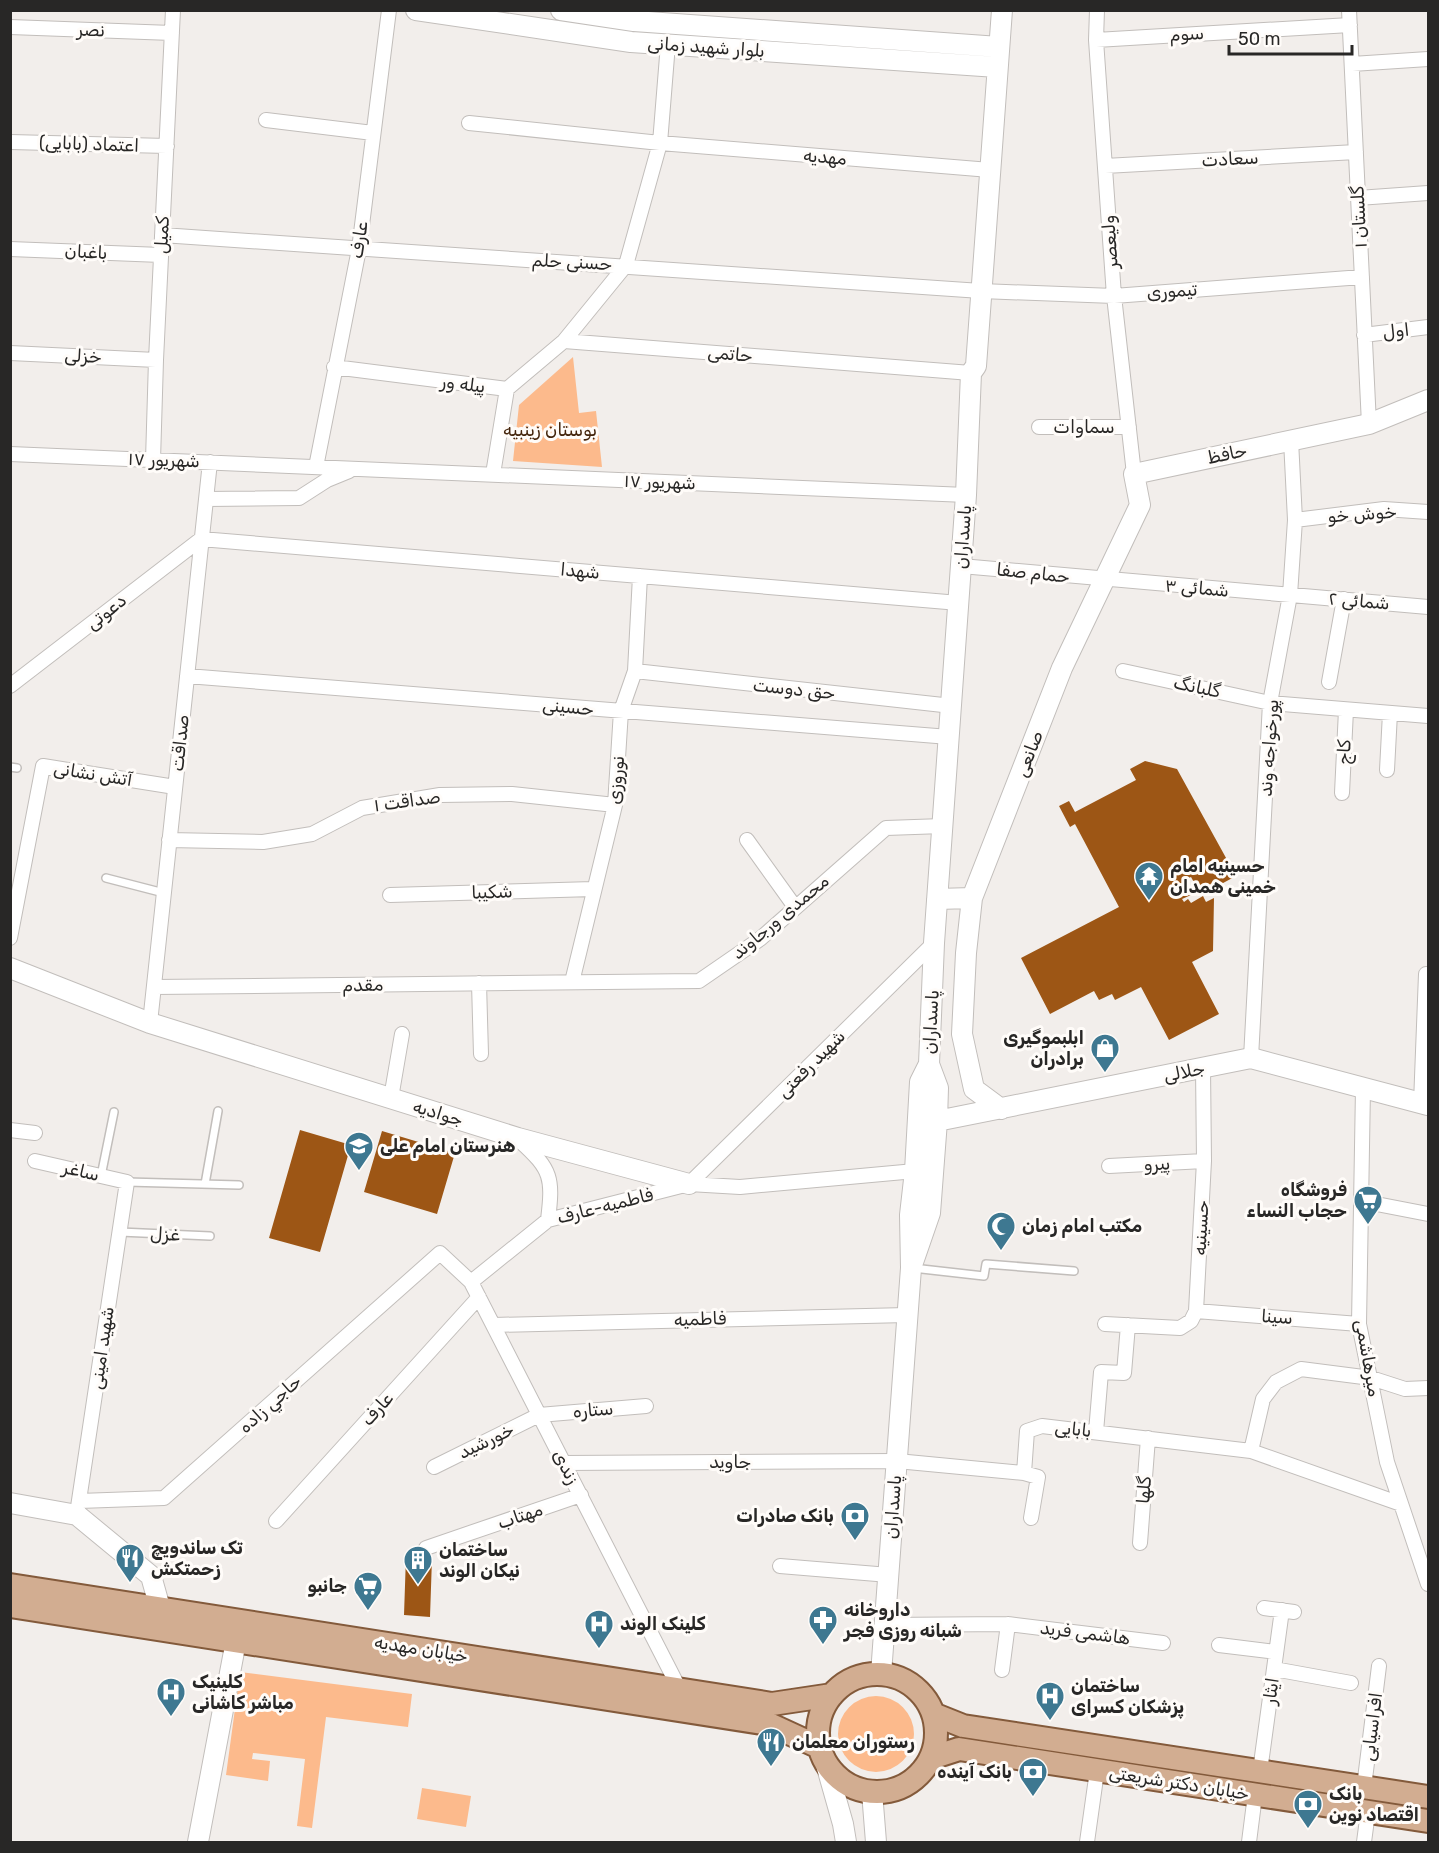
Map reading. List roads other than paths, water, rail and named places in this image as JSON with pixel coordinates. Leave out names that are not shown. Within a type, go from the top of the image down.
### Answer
[{"type":"main road","name":"بلوار شهید زمانی","points":[[416,10],[632,42],[997,68]]},
{"type":"main road","name":"بلوار شهید زمانی","points":[[561,10],[634,21],[999,46]]},
{"type":"main road","name":"پاسداران","points":[[911,1268],[930,1213],[937,1122],[938,1088],[929,1064],[934,943],[959,603],[971,373],[976,366],[1002,10]]},
{"type":"main road","name":"حافظ","points":[[1134,474],[1369,424],[1428,400]]},
{"type":"main road","points":[[1104,580],[1140,505],[1134,474]]},
{"type":"main road","name":"صانعی","points":[[1001,1109],[974,1089],[962,1034],[966,953],[972,898],[1062,668],[1104,580]]},
{"type":"main road","points":[[937,899],[972,898]]},
{"type":"main road","name":"جوادیه","points":[[10,968],[150,1023],[518,1138],[689,1184]]},
{"type":"main road","name":"جلالی","points":[[937,1122],[1251,1058],[1425,1104]]},
{"type":"main road","name":"پاسداران","points":[[881,1674],[911,1268],[910,1215],[920,1082],[929,1064]]},
{"type":"main road","points":[[10,1503],[78,1508],[151,1576],[160,1608]]},
{"type":"main road","name":"خیابان مهدیه","points":[[10,1585],[772,1704],[832,1695]]},
{"type":"main road","name":"خیابان مهدیه","points":[[10,1606],[769,1724],[823,1755]]},
{"type":"main road","points":[[198,1842],[236,1641]]},
{"type":"main road","points":[[823,1755],[838,1778],[854,1788],[872,1792],[890,1791],[907,1784],[921,1773],[931,1758],[936,1736],[933,1714],[925,1698],[913,1686],[898,1678],[881,1674],[863,1676],[846,1683],[832,1695],[822,1710],[818,1728],[823,1755],[846,1842]]},
{"type":"main road","name":"خیابان دکتر شریعتی","points":[[933,1714],[963,1726],[1428,1797]]},
{"type":"main road","name":"خیابان دکتر شریعتی","points":[[931,1758],[959,1749],[1428,1821]]},
{"type":"main road","points":[[872,1792],[876,1842]]},
{"type":"street","name":"کمیل","points":[[153,460],[174,10]]},
{"type":"street","name":"عارف","points":[[316,467],[359,249],[389,10]]},
{"type":"street","name":"ولیعصر","points":[[1097,10],[1095,40],[1114,296],[1134,474]]},
{"type":"street","name":"سوم","points":[[1095,40],[1349,18]]},
{"type":"street","name":"گلستان ۱","points":[[1349,18],[1369,424]]},
{"type":"street","name":"نصر","points":[[10,27],[172,33]]},
{"type":"street","points":[[507,389],[564,341],[626,265],[660,143],[669,44]]},
{"type":"street","points":[[1352,64],[1428,59]]},
{"type":"street","points":[[266,120],[374,133]]},
{"type":"street","name":"مهدیه","points":[[470,123],[660,143],[990,170]]},
{"type":"street","name":"اعتماد (بابایی)","points":[[10,142],[166,146]]},
{"type":"street","name":"سعادت","points":[[1105,166],[1356,152]]},
{"type":"street","points":[[1358,198],[1428,194]]},
{"type":"street","name":"حسنی حلم","points":[[162,235],[981,291]]},
{"type":"street","name":"باغبان","points":[[10,249],[161,255]]},
{"type":"street","name":"تیموری","points":[[981,291],[1114,296],[1362,278]]},
{"type":"street","name":"اول","points":[[1365,335],[1428,327]]},
{"type":"street","name":"حاتمی","points":[[564,341],[971,373]]},
{"type":"street","name":"خزلی","points":[[10,353],[156,360]]},
{"type":"street","name":"پیله ور","points":[[334,367],[507,389],[493,474]]},
{"type":"street","name":"سماوات","points":[[1039,427],[1129,427]]},
{"type":"street","name":"پورخواجه وند","points":[[1251,1058],[1270,703],[1290,595],[1295,520],[1291,440]]},
{"type":"street","name":"۱۷ شهریور","points":[[10,454],[966,495]]},
{"type":"street","name":"صداقت","points":[[150,1023],[210,462]]},
{"type":"street","name":"۱۷ شهریور","points":[[206,499],[299,498],[327,480],[353,468]]},
{"type":"street","name":"خوش خو","points":[[1295,520],[1384,509],[1428,512]]},
{"type":"street","name":"شهدا","points":[[201,539],[959,603]]},
{"type":"street","name":"دعوتی","points":[[10,686],[201,539]]},
{"type":"street","name":"حمام صفا","points":[[961,566],[1104,580]]},
{"type":"street","name":"نوروزی","points":[[572,982],[615,805],[621,711],[635,671],[640,576]]},
{"type":"street","name":"شمائی ۳","points":[[1104,580],[1290,595]]},
{"type":"street","name":"شمائی ۲","points":[[1290,595],[1428,607]]},
{"type":"street","points":[[1329,682],[1344,599]]},
{"type":"street","name":"حق دوست","points":[[635,671],[952,706]]},
{"type":"street","name":"گلبانگ","points":[[1123,671],[1270,703],[1428,716]]},
{"type":"street","name":"حسینی","points":[[187,676],[949,737]]},
{"type":"street","name":"کاج","points":[[1342,793],[1346,710]]},
{"type":"street","points":[[1387,770],[1390,713]]},
{"type":"street","name":"آتش نشانی","points":[[10,939],[43,766],[175,787]]},
{"type":"street","name":"صداقت ۱","points":[[169,840],[263,842],[312,834],[362,808],[440,795],[512,794],[615,805]]},
{"type":"street","name":"محمدی ورجاوند","points":[[572,982],[699,981],[760,939],[885,828],[943,826]]},
{"type":"street","points":[[747,840],[795,907]]},
{"type":"street","name":"شکیبا","points":[[390,896],[593,889]]},
{"type":"street","name":"شهید رفعتی","points":[[689,1184],[934,943]]},
{"type":"street","points":[[1425,1104],[1426,974]]},
{"type":"street","name":"مقدم","points":[[154,987],[572,982]]},
{"type":"street","points":[[479,983],[481,1054]]},
{"type":"street","points":[[391,1098],[402,1034]]},
{"type":"street","name":"حسینیه","points":[[1196,1311],[1204,1161],[1203,1068]]},
{"type":"street","name":"میرهاشمی","points":[[1363,1088],[1359,1324],[1387,1462],[1428,1584]]},
{"type":"street","points":[[10,1130],[36,1133]]},
{"type":"street","points":[[518,1138],[538,1157],[549,1174],[551,1194],[548,1220]]},
{"type":"street","name":"ساغر","points":[[35,1161],[127,1182]]},
{"type":"street","name":"پیرو","points":[[1109,1166],[1204,1161]]},
{"type":"street","name":"جوادیه","points":[[689,1184],[740,1187],[915,1171]]},
{"type":"street","name":"شهید امینی","points":[[78,1508],[127,1182]]},
{"type":"street","name":"فاطمیه-عارف","points":[[471,1282],[548,1220],[689,1184]]},
{"type":"street","points":[[1361,1201],[1428,1214]]},
{"type":"street","name":"زندی","points":[[440,1254],[471,1282],[680,1690]]},
{"type":"street","name":"حاجي زاده","points":[[78,1508],[164,1498],[440,1254]]},
{"type":"street","name":"عارف","points":[[276,1521],[479,1297]]},
{"type":"street","points":[[1105,1324],[1180,1328],[1191,1321],[1196,1311]]},
{"type":"street","name":"سینا","points":[[1196,1311],[1359,1324]]},
{"type":"street","name":"فاطمیه","points":[[494,1325],[907,1315]]},
{"type":"street","points":[[1096,1432],[1101,1372],[1124,1373],[1128,1325]]},
{"type":"street","points":[[1251,1451],[1263,1399],[1276,1382],[1301,1369],[1371,1378],[1405,1389],[1428,1388]]},
{"type":"street","name":"ستاره","points":[[539,1415],[646,1406]]},
{"type":"street","name":"خورشید","points":[[434,1467],[539,1415]]},
{"type":"street","name":"بابایی","points":[[1024,1473],[1027,1431],[1042,1426],[1251,1451],[1401,1504]]},
{"type":"street","name":"گلها","points":[[1140,1542],[1148,1438]]},
{"type":"street","points":[[897,1461],[1024,1473],[1038,1477],[1031,1518]]},
{"type":"street","name":"جاوید","points":[[564,1463],[897,1461]]},
{"type":"street","name":"مهتاب","points":[[426,1548],[580,1495]]},
{"type":"street","points":[[780,1566],[889,1575]]},
{"type":"street","name":"ایثار","points":[[1260,1771],[1276,1652],[1288,1611],[1264,1608]]},
{"type":"street","points":[[1002,1670],[1008,1624]]},
{"type":"street","name":"هاشمی فرید","points":[[885,1625],[1008,1624],[1163,1643]]},
{"type":"street","points":[[1219,1645],[1276,1652]]},
{"type":"street","name":"افراسیابی","points":[[1364,1787],[1379,1666]]},
{"type":"street","points":[[1274,1669],[1351,1683]]},
{"type":"street","points":[[1087,1842],[1097,1771]]},
{"type":"street","points":[[1249,1842],[1255,1795]]},
{"type":"street","points":[[1364,1842],[1368,1812]]},
{"type":"lane","points":[[106,878],[164,893]]},
{"type":"lane","points":[[204,1184],[218,1111]]},
{"type":"lane","points":[[101,1176],[114,1112]]},
{"type":"lane","points":[[127,1182],[239,1185]]},
{"type":"lane","name":"غزل","points":[[120,1232],[210,1236]]},
{"type":"lane","points":[[911,1268],[984,1276],[986,1264],[1074,1271]]},
{"type":"place","name":"حسینیه امام خمینی همدان","points":[[1149,902]]},
{"type":"place","name":"ابلبموگیری برادران","points":[[1105,1074]]},
{"type":"place","name":"هنرستان امام علی","points":[[359,1172]]},
{"type":"place","name":"فروشگاه حجاب النساء","points":[[1368,1226]]},
{"type":"place","name":"مکتب امام زمان","points":[[1001,1252]]},
{"type":"place","name":"بانک صادرات","points":[[855,1542]]},
{"type":"place","name":"تک ساندویچ زحمتکش","points":[[130,1584]]},
{"type":"place","name":"ساختمان نیکان الوند","points":[[418,1586]]},
{"type":"place","name":"جانبو","points":[[368,1612]]},
{"type":"place","name":"داروخانه شبانه روزی فجر","points":[[823,1646]]},
{"type":"place","name":"کلینک الوند","points":[[599,1650]]},
{"type":"place","name":"کلینیک مباشر کاشانی","points":[[171,1718]]},
{"type":"place","name":"ساختمان پزشکان کسرای","points":[[1050,1722]]},
{"type":"place","name":"رستوران معلمان","points":[[771,1768]]},
{"type":"place","name":"بانک آینده","points":[[1033,1798]]},
{"type":"place","name":"بانک اقتصاد نوین","points":[[1308,1830]]},
{"type":"park label","name":"بوستان زینبیه","points":[[550,430]]}]
